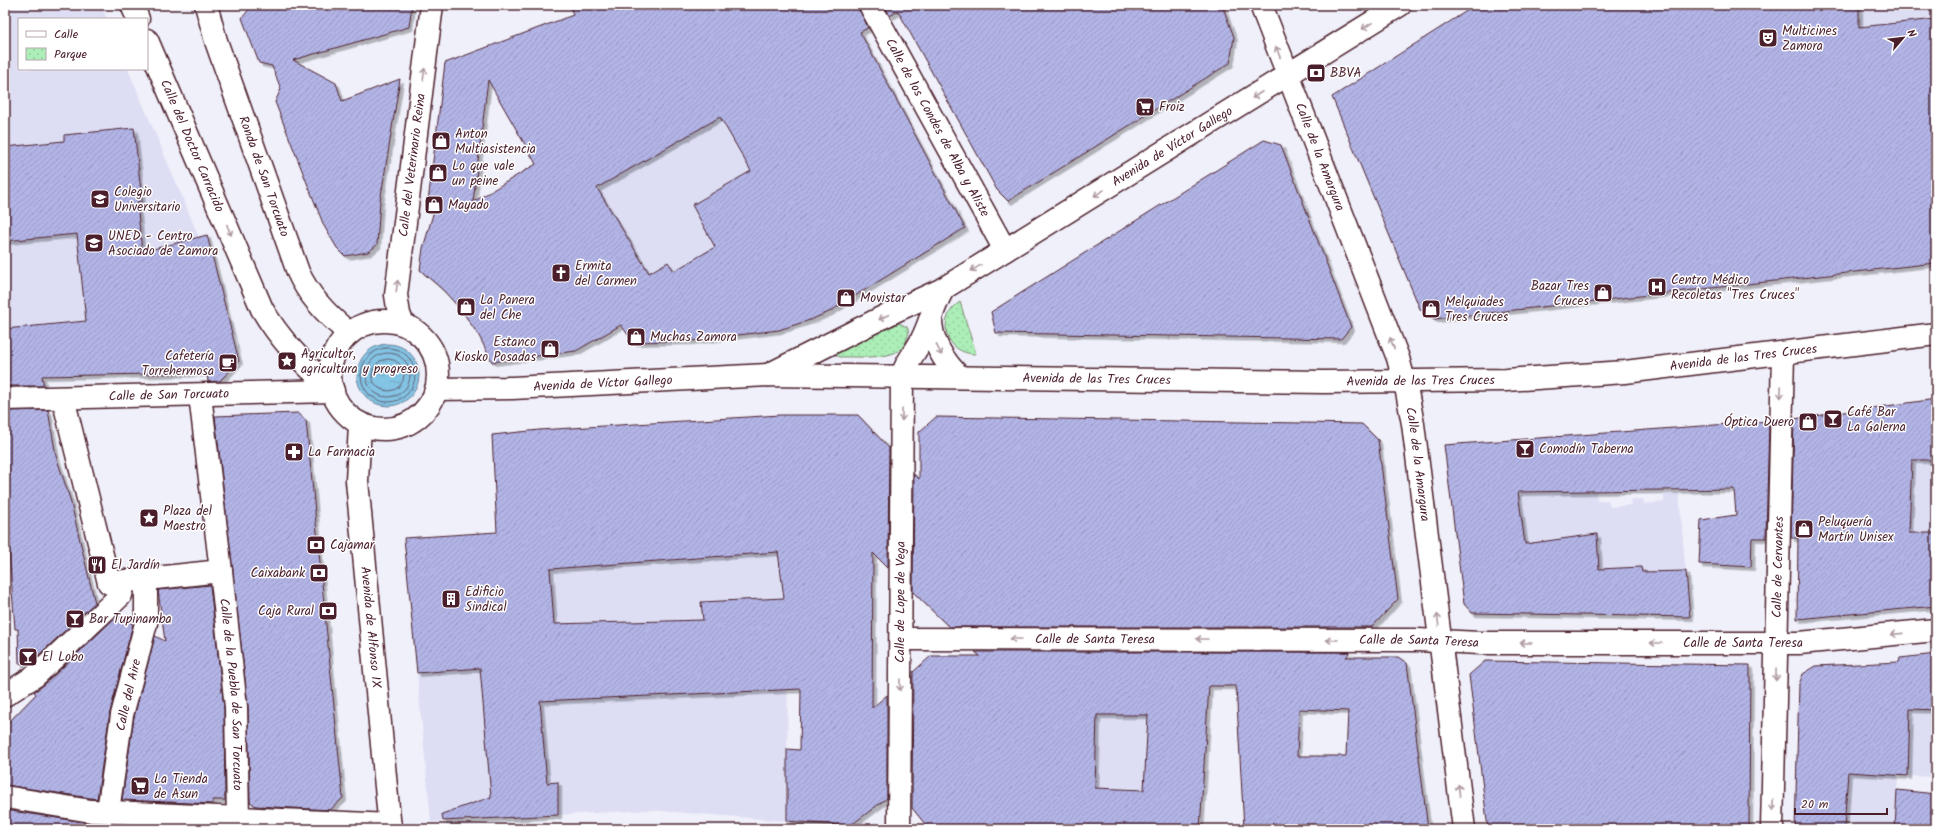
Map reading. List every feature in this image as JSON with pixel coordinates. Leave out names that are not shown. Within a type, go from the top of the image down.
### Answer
[{"type":"street","points":[[132,5],[138,18]]},
{"type":"street","name":"Ronda de San Torcuato","points":[[206,5],[223,63],[301,278],[317,303],[349,334]]},
{"type":"street","name":"Calle del Veterinario Reina","points":[[403,324],[399,314],[396,295],[432,5]]},
{"type":"street","name":"Calle de los Condes de Alba y Aliste","points":[[870,5],[1005,250]]},
{"type":"street","name":"Calle de la Amargura","points":[[1260,5],[1395,352],[1404,380],[1413,424],[1464,829]]},
{"type":"street","name":"Avenida de Víctor Gallego","points":[[768,375],[944,288],[1400,5]]},
{"type":"street","name":"Calle del Doctor Carracido","points":[[148,42],[258,302],[269,321],[311,371],[332,389]]},
{"type":"street","points":[[902,376],[905,367],[923,337],[936,302],[944,288]]},
{"type":"street","points":[[931,317],[934,339],[940,352],[951,368],[960,377]]},
{"type":"street","points":[[386,320],[403,324],[420,334],[432,349],[438,368],[437,388],[427,408],[412,423],[402,428],[379,431],[360,425],[352,420],[340,407],[332,389],[331,372],[334,355],[338,347],[349,334],[359,326],[372,321],[386,320]]},
{"type":"street","name":"Avenida de las Tres Cruces","points":[[902,376],[1324,382],[1506,380],[1594,375],[1936,334]]},
{"type":"street","name":"Calle de Cervantes","points":[[1772,829],[1783,353]]},
{"type":"street","name":"Avenida de Víctor Gallego","points":[[437,388],[512,388],[768,375],[902,376]]},
{"type":"street","name":"Calle de Lope de Vega","points":[[899,829],[902,376]]},
{"type":"street","name":"Calle de San Torcuato","points":[[5,399],[200,396],[332,389]]},
{"type":"street","points":[[63,398],[109,583],[221,571],[200,396]]},
{"type":"street","name":"Avenida de Alfonso IX","points":[[360,425],[357,481],[390,827]]},
{"type":"street","name":"Calle de la Puebla de San Torcuato","points":[[221,571],[236,707],[238,819]]},
{"type":"street","name":"Calle del Aire","points":[[108,812],[122,715],[146,623],[146,579]]},
{"type":"street","points":[[5,695],[35,676],[121,595],[124,581]]},
{"type":"street","name":"Calle de Santa Teresa","points":[[901,638],[1417,640],[1480,643],[1809,643],[1936,630]]},
{"type":"street","points":[[5,796],[83,810],[390,827]]},
{"type":"shaded area","name":"Colegio Universitario","points":[[5,5],[101,5],[107,18],[18,18],[18,70],[128,70],[199,237],[145,251],[149,282],[5,377]]},
{"type":"shaded area","points":[[1859,5],[1936,5],[1936,19],[1859,27]]},
{"type":"shaded area","points":[[720,117],[755,178],[745,174],[692,205],[715,247],[681,283],[668,262],[649,273],[597,188]]},
{"type":"shaded area","points":[[1913,454],[1922,454],[1922,460],[1936,460],[1936,533],[1909,533]]},
{"type":"shaded area","points":[[1595,485],[1597,501],[1608,500],[1610,507],[1631,505],[1630,500],[1643,499],[1644,504],[1664,502],[1664,494],[1679,493],[1686,575],[1681,576],[1680,571],[1642,574],[1641,567],[1599,569],[1532,543],[1525,544],[1499,498],[1522,488],[1522,493],[1536,492],[1548,487],[1548,492]]},
{"type":"shaded area","points":[[781,552],[788,614],[787,821],[649,810],[431,822],[417,673],[494,667],[549,569]]},
{"type":"shaded area","points":[[1899,708],[1936,710],[1936,777],[1908,776]]},
{"type":"shaded area","points":[[972,715],[1148,715],[1146,753],[1149,790],[1095,788],[1096,752]]},
{"type":"shaded area","points":[[1848,772],[1898,775],[1895,829],[1853,829],[1854,823],[1845,822]]},
{"type":"green space","points":[[960,302],[976,354],[965,352],[957,348],[951,342],[947,334],[946,325],[948,316],[952,309]]},
{"type":"green space","points":[[899,323],[907,327],[908,334],[902,348],[895,352],[887,355],[867,357],[840,357],[836,355],[840,350]]},
{"type":"water","points":[[382,344],[394,344],[410,353],[417,363],[419,375],[417,387],[410,397],[394,406],[382,406],[371,401],[362,392],[357,381],[357,369],[362,358],[371,349]]},
{"type":"building","points":[[257,5],[412,5],[409,27],[293,60],[336,83],[342,101],[400,79],[380,202],[377,245],[368,252],[345,256],[337,248],[324,226],[275,102],[281,89],[272,66],[259,63],[242,18],[251,7]]},
{"type":"building","points":[[570,5],[858,5],[868,28],[860,32],[965,228],[829,312],[779,330],[690,341],[633,342],[621,325],[576,351],[492,362],[479,336],[462,311],[443,290],[420,270],[423,248],[436,204],[427,210],[445,63],[573,15]],"holes":[[[488,80],[536,164],[473,202]],[[720,117],[751,171],[692,205],[715,247],[674,271],[668,262],[649,273],[597,188]]]},
{"type":"building","points":[[884,5],[1222,5],[1234,37],[1230,63],[1008,201],[997,190],[898,11],[890,16]]},
{"type":"building","points":[[1476,5],[1859,5],[1859,27],[1936,19],[1936,263],[1434,319],[1420,309],[1332,97]]},
{"type":"building","points":[[134,128],[142,201],[137,202],[142,252],[207,235],[239,361],[220,381],[208,382],[207,373],[42,376],[44,386],[5,386],[5,329],[86,321],[77,234],[5,241],[5,147],[64,141],[64,135]]},
{"type":"building","points":[[1264,140],[1281,145],[1351,327],[1341,339],[996,333],[991,312]]},
{"type":"building","points":[[1936,399],[1936,460],[1912,460],[1909,533],[1936,533],[1936,606],[1797,619],[1798,538],[1791,538],[1794,419]]},
{"type":"building","points":[[48,410],[56,456],[70,499],[95,603],[31,662],[19,664],[18,629],[15,629],[5,498],[5,411]]},
{"type":"building","points":[[298,413],[306,420],[343,798],[330,810],[256,806],[250,802],[248,706],[215,416]]},
{"type":"building","points":[[780,415],[858,415],[889,448],[888,568],[873,553],[872,708],[887,695],[887,798],[850,826],[787,821],[787,749],[800,750],[801,689],[540,701],[547,783],[558,782],[558,815],[443,821],[442,814],[491,797],[480,668],[417,673],[404,538],[497,532],[492,435],[539,430]],"holes":[[[778,552],[784,598],[701,602],[703,620],[554,624],[550,569]]]},
{"type":"building","points":[[936,417],[1362,424],[1378,440],[1398,599],[1372,627],[949,627],[913,592],[914,474],[919,479],[919,432]]},
{"type":"building","points":[[1769,421],[1766,538],[1752,538],[1751,567],[1699,564],[1701,520],[1736,515],[1734,489],[1518,492],[1525,544],[1597,534],[1599,569],[1641,567],[1642,572],[1686,571],[1690,617],[1472,613],[1464,604],[1444,445]]},
{"type":"building","points":[[210,585],[224,708],[225,800],[213,800],[213,804],[122,800],[134,717],[155,636],[165,641],[158,590]]},
{"type":"building","points":[[117,616],[133,624],[110,712],[97,799],[5,785],[5,726],[36,694],[34,692],[44,685]]},
{"type":"building","points":[[975,652],[1350,652],[1346,657],[1398,657],[1407,663],[1428,829],[1244,829],[1236,686],[1209,686],[1200,829],[929,829],[912,808],[913,672],[931,656],[980,656]],"holes":[[[1299,709],[1348,711],[1346,756],[1297,756]],[[1097,715],[1148,715],[1144,790],[1095,788]]]},
{"type":"building","points":[[1936,654],[1936,710],[1910,709],[1908,776],[1848,772],[1844,829],[1795,829],[1799,684],[1803,674],[1816,666],[1899,662],[1900,658]]},
{"type":"building","points":[[1485,661],[1750,665],[1749,829],[1488,829],[1469,675]]},
{"type":"building","points":[[1897,790],[1936,794],[1936,829],[1895,829]]},
{"type":"building","points":[[5,810],[90,823],[208,829],[5,829]]},
{"type":"place","name":"Multicines Zamora","points":[[1768,38]]},
{"type":"place","name":"BBVA","points":[[1316,73]]},
{"type":"place","name":"Froiz","points":[[1145,107]]},
{"type":"place","name":"Anton Multiasistencia","points":[[441,141]]},
{"type":"place","name":"Lo que vale un peine","points":[[438,173]]},
{"type":"place","name":"Colegio Universitario","points":[[100,199]]},
{"type":"place","name":"Mayado","points":[[434,205]]},
{"type":"place","name":"UNED - Centro Asociado de Zamora","points":[[94,243]]},
{"type":"place","name":"Ermita del Carmen","points":[[561,273]]},
{"type":"place","name":"Centro Médico Recoletas \"Tres Cruces\"","points":[[1657,287]]},
{"type":"place","name":"Bazar Tres Cruces","points":[[1603,293]]},
{"type":"place","name":"Movistar","points":[[846,298]]},
{"type":"place","name":"La Panera del Che","points":[[466,307]]},
{"type":"place","name":"Melquiades Tres Cruces","points":[[1431,309]]},
{"type":"place","name":"Muchas Zamora","points":[[636,337]]},
{"type":"place","name":"Estanco Kiosko Posadas","points":[[550,349]]},
{"type":"place","name":"Agricultor, agricultura y progreso","points":[[287,361]]},
{"type":"place","name":"Cafetería Torrehermosa","points":[[228,363]]},
{"type":"place","name":"Café Bar La Galerna","points":[[1833,419]]},
{"type":"place","name":"Óptica Duero","points":[[1808,422]]},
{"type":"place","name":"Comodín Taberna","points":[[1525,449]]},
{"type":"place","name":"La Farmacia","points":[[294,452]]},
{"type":"place","name":"Plaza del Maestro","points":[[149,518]]},
{"type":"place","name":"Peluquería Martín Unisex","points":[[1804,529]]},
{"type":"place","name":"Cajamar","points":[[316,545]]},
{"type":"place","name":"El Jardín","points":[[97,565]]},
{"type":"place","name":"Caixabank","points":[[319,573]]},
{"type":"place","name":"Edificio Sindical","points":[[451,599]]},
{"type":"place","name":"Caja Rural","points":[[328,611]]},
{"type":"place","name":"Bar Tupinamba","points":[[75,619]]},
{"type":"place","name":"El Lobo","points":[[28,657]]},
{"type":"place","name":"La Tienda de Asun","points":[[140,786]]}]
